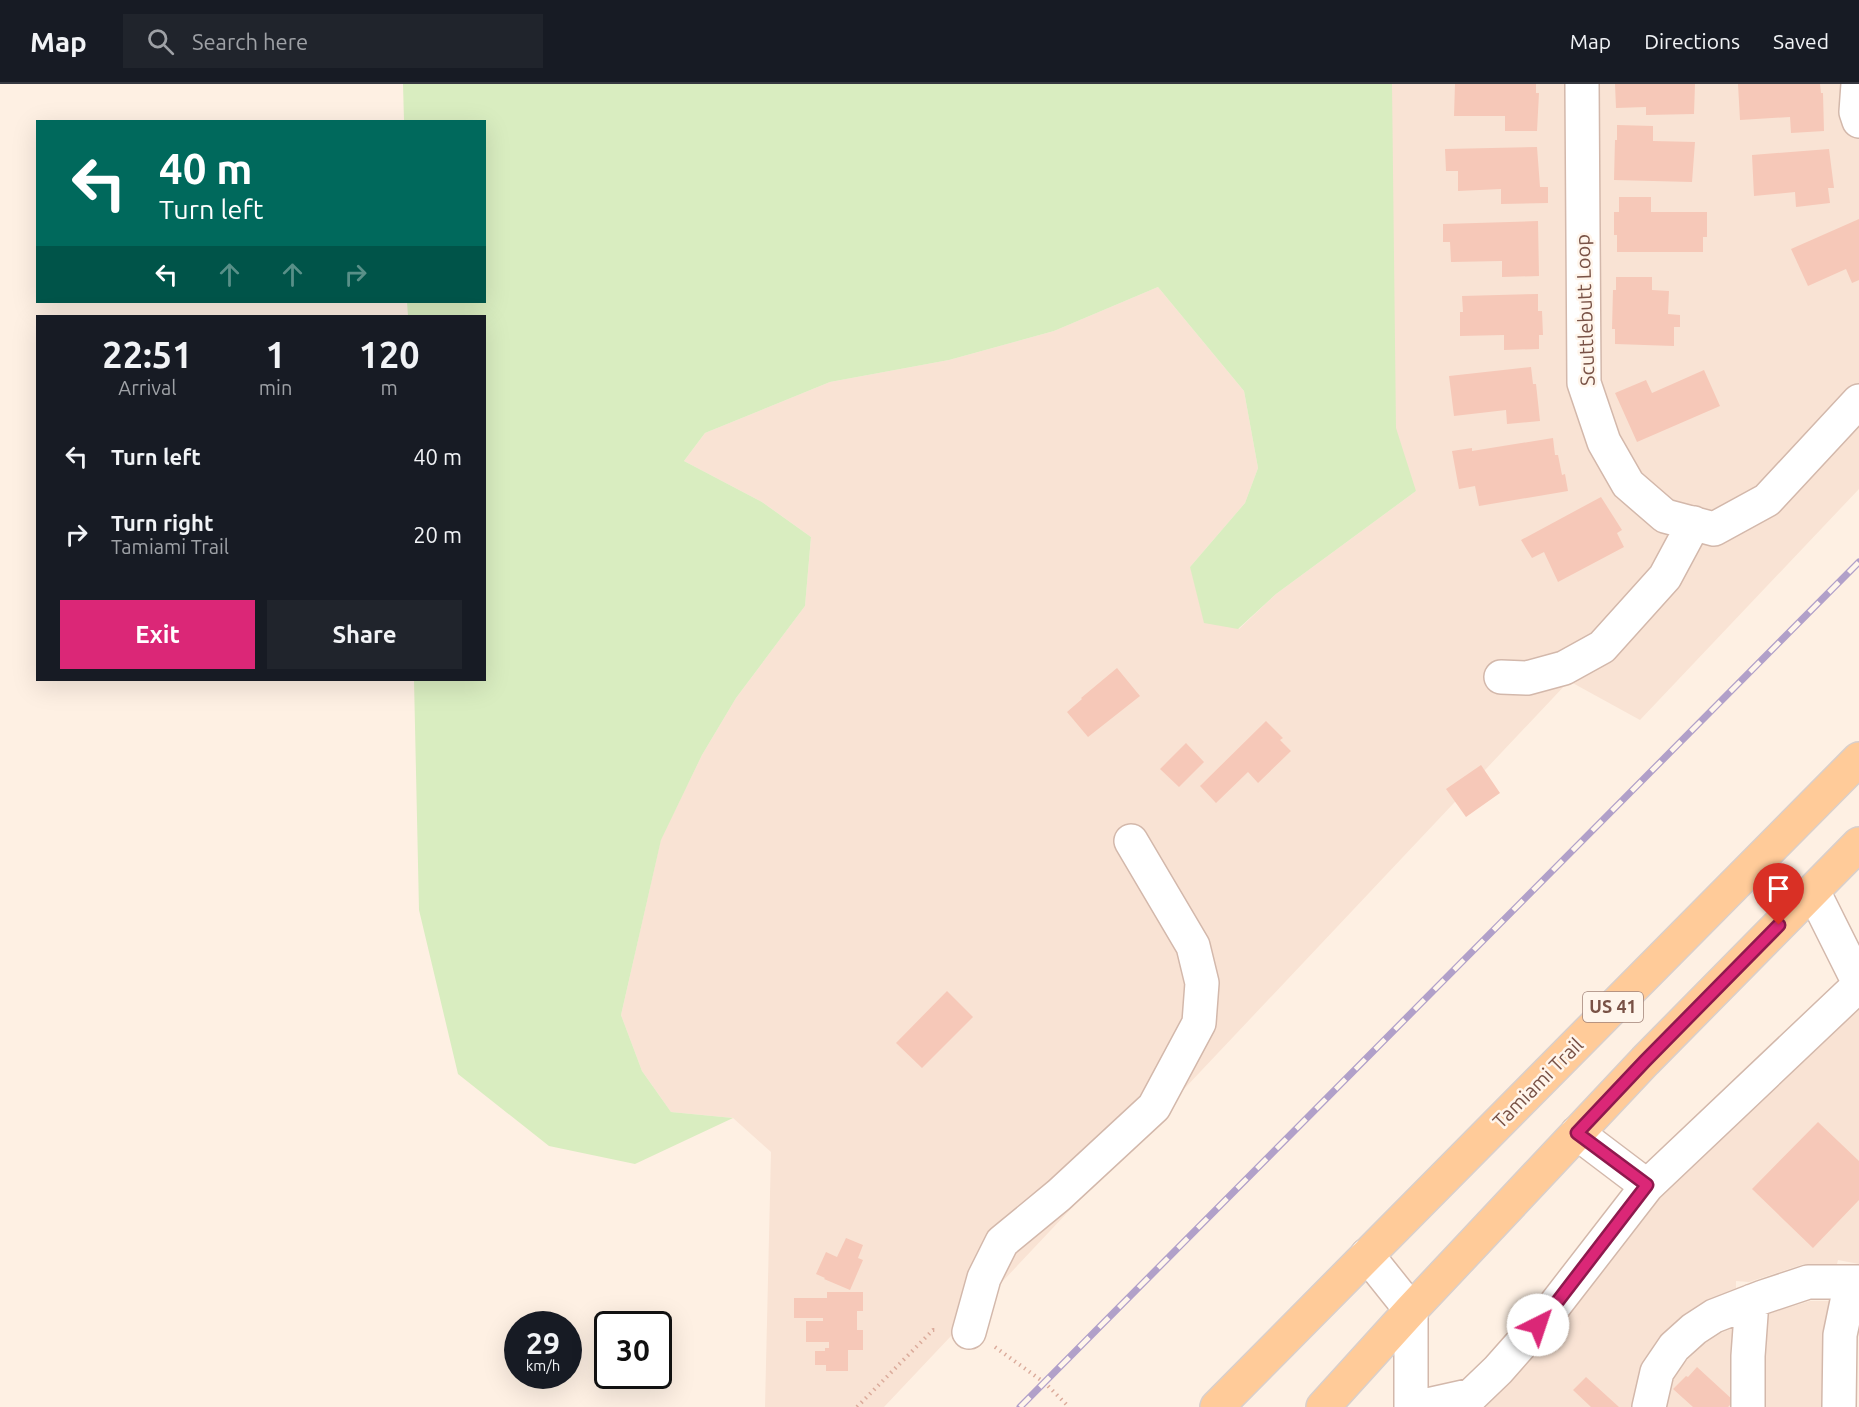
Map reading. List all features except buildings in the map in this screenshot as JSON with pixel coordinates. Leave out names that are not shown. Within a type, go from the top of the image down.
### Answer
[{"type":"main road","name":"Tamiami Trail","points":[[1217,1407],[1859,759]]},
{"type":"main road","name":"US 41","points":[[1323,1407],[1645,1061],[1859,844]]},
{"type":"street","name":"Scuttlebutt Loop","points":[[1582,84],[1584,383],[1604,442],[1628,484],[1665,516],[1714,529],[1767,500],[1859,401]]},
{"type":"street","points":[[1858,84],[1856,112],[1859,121]]},
{"type":"street","points":[[1502,677],[1527,678],[1564,668],[1602,647],[1665,577],[1694,523]]},
{"type":"street","points":[[969,1332],[984,1278],[1002,1242],[1059,1195],[1154,1107],[1199,1023],[1202,983],[1193,946],[1131,841]]},
{"type":"street","points":[[1418,1407],[1472,1395],[1498,1370],[1551,1310],[1647,1185],[1859,984],[1813,891]]},
{"type":"street","points":[[1577,1133],[1647,1185]]},
{"type":"street","points":[[1367,1255],[1411,1310],[1411,1407]]},
{"type":"street","points":[[1649,1407],[1657,1372],[1674,1347],[1694,1329],[1714,1316],[1808,1282],[1855,1282],[1840,1335],[1839,1407]]},
{"type":"street","points":[[1748,1407],[1748,1356],[1752,1301]]},
{"type":"shaded area","points":[[1039,84],[1859,84],[1859,489],[1640,720],[1569,681],[884,1407],[765,1407],[771,1152],[733,1118],[671,1112],[642,1071],[621,1015],[661,839],[702,755],[736,698],[805,606],[811,537],[762,502],[684,461],[705,433],[830,382],[949,360],[1054,331],[1158,287],[1244,391],[1258,468],[1245,503],[1190,567],[1239,629],[1276,594],[1416,491]]},
{"type":"shaded area","points":[[1859,1009],[1859,1264],[1838,1260],[1837,1264],[1804,1264],[1749,1282],[1736,1281],[1736,1288],[1708,1299],[1686,1313],[1663,1334],[1644,1360],[1631,1407],[1485,1407],[1510,1383],[1563,1323],[1659,1199]]},
{"type":"shaded area","points":[[1810,1301],[1830,1301],[1823,1335],[1823,1407],[1765,1407],[1767,1314]]},
{"type":"shaded area","points":[[1733,1328],[1732,1407],[1666,1407],[1672,1380],[1686,1361],[1704,1344]]},
{"type":"green space","points":[[403,84],[1392,84],[1396,428],[1416,491],[1276,594],[1238,629],[1204,623],[1190,567],[1245,503],[1258,468],[1244,391],[1158,287],[1054,331],[949,360],[830,382],[705,433],[684,461],[762,502],[811,537],[805,606],[736,698],[702,755],[661,840],[621,1015],[642,1071],[671,1112],[733,1118],[635,1164],[549,1146],[458,1074],[419,910],[414,681],[486,681],[486,315],[408,315],[407,303],[486,303],[486,120],[404,120]]},
{"type":"railway","points":[[1020,1407],[1859,562]]},
{"type":"route","points":[[1538,1325],[1647,1185],[1577,1133],[1779,925]]}]
